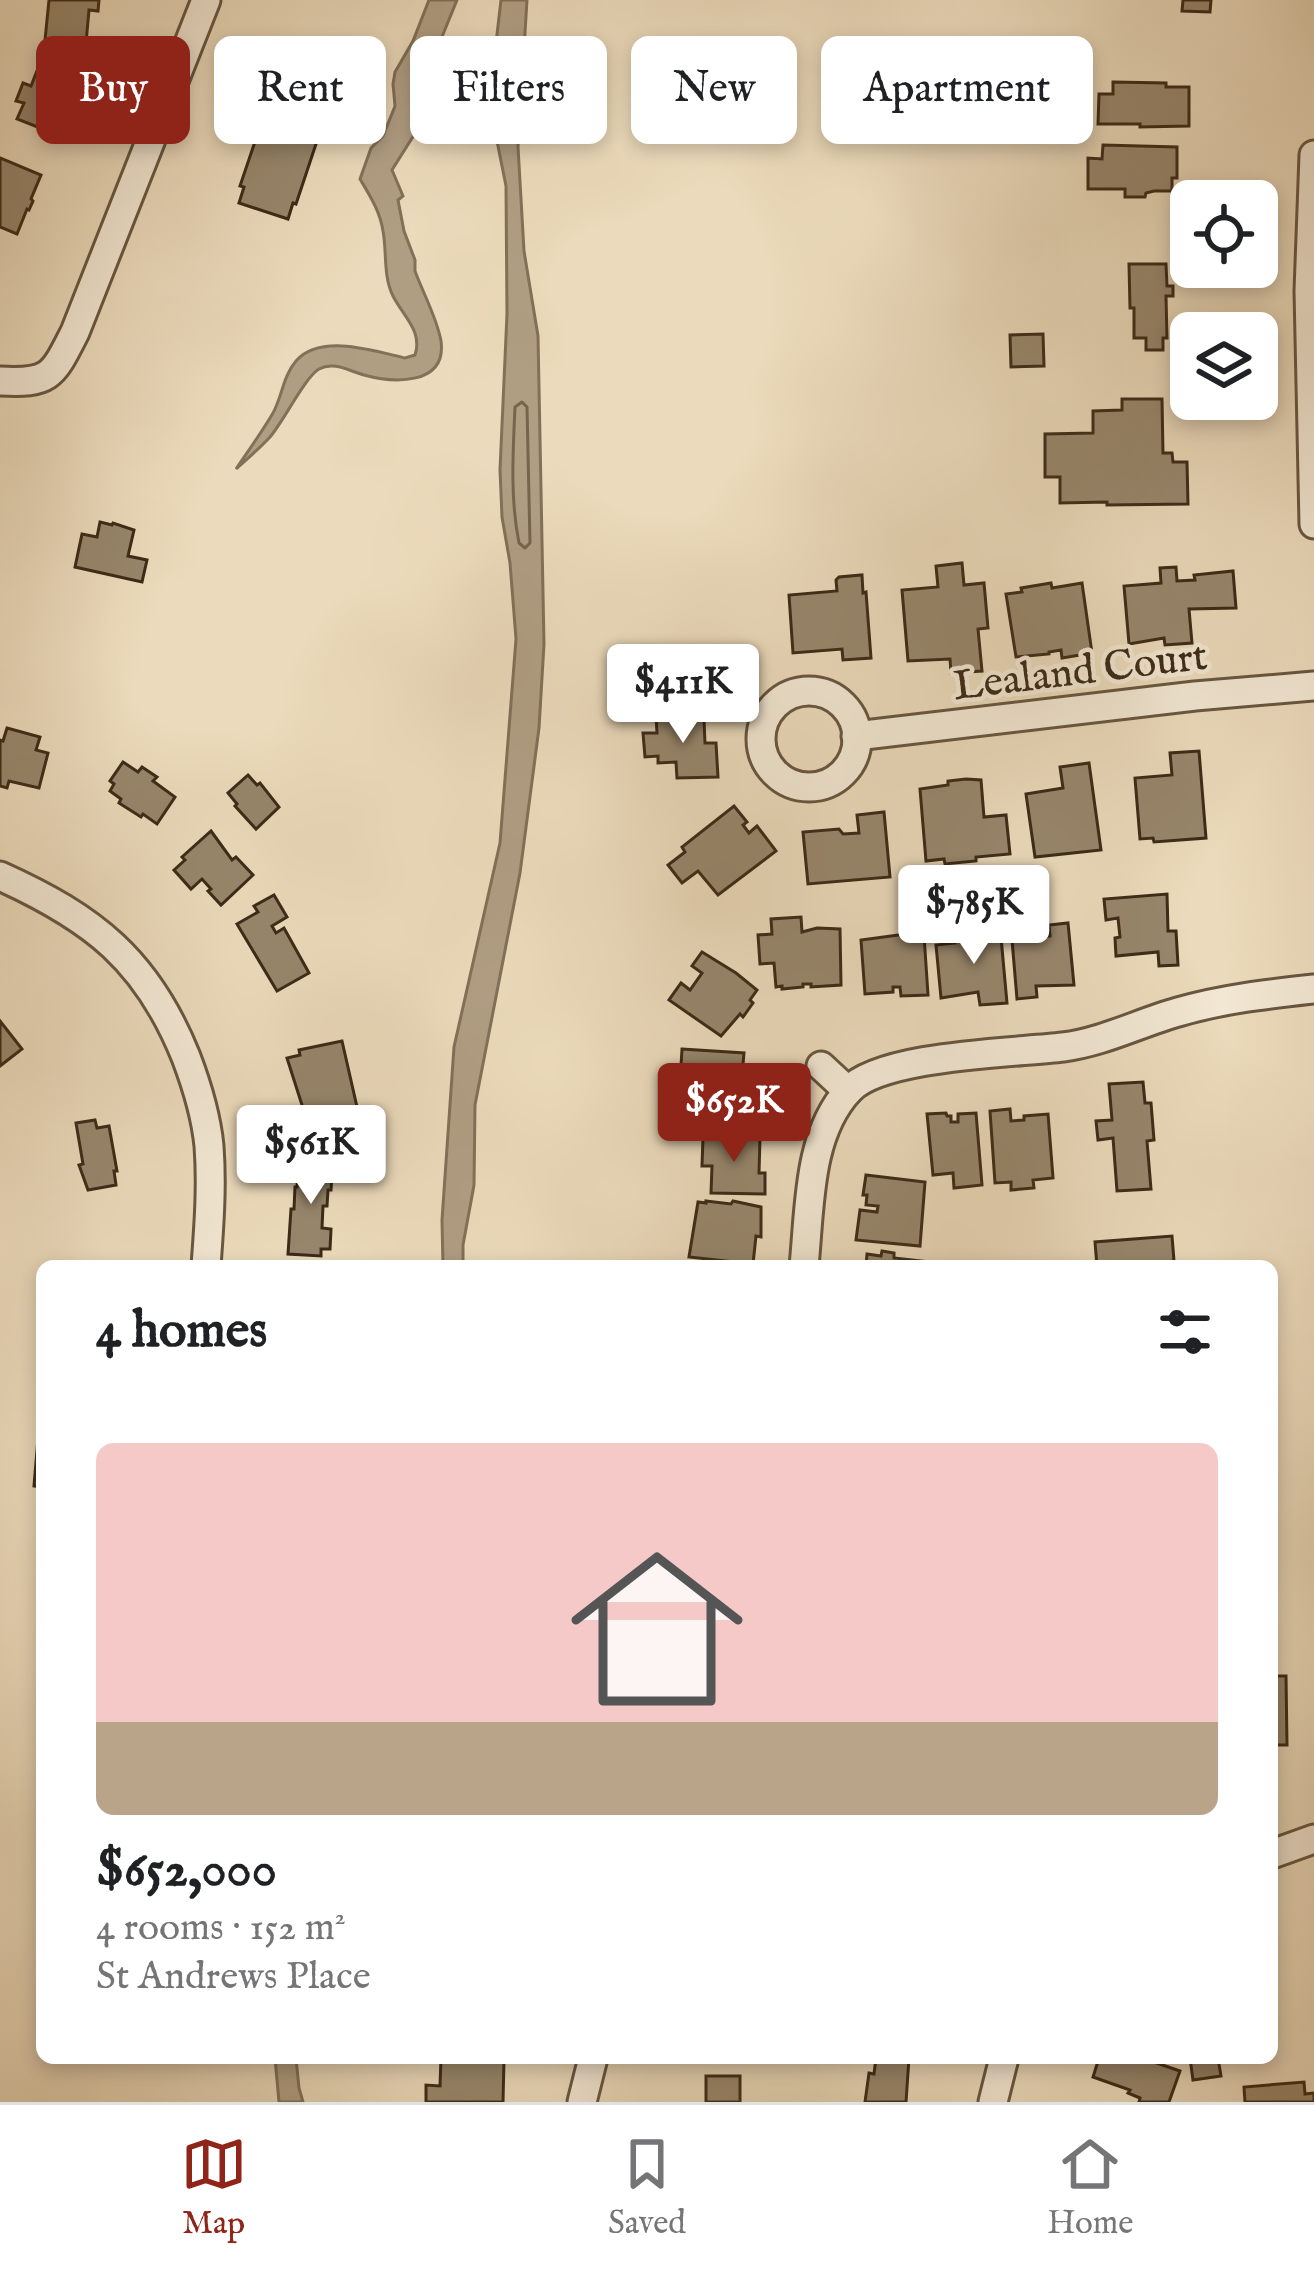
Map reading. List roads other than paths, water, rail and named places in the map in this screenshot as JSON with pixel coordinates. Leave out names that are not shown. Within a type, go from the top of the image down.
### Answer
[{"type":"street","points":[[0,381],[37,380],[52,372],[75,332],[206,0]]},
{"type":"street","points":[[1314,155],[1310,351],[1314,524]]},
{"type":"street","name":"Lealand Court","points":[[856,736],[1314,686]]},
{"type":"street","points":[[0,876],[60,905],[101,935],[135,967],[161,1004],[202,1106],[210,1173],[206,1260]]},
{"type":"street","points":[[805,1260],[819,1145],[836,1105],[870,1075],[986,1054],[1086,1043],[1215,1002],[1314,989]]},
{"type":"street","points":[[821,1066],[848,1091]]},
{"type":"street","points":[[1278,1852],[1314,1839]]},
{"type":"street","points":[[581,2102],[591,2064]]},
{"type":"street","points":[[993,2102],[1002,2064]]},
{"type":"water","points":[[429,0],[457,0],[442,36],[415,36]]},
{"type":"water","points":[[501,0],[527,0],[525,36],[497,36]]},
{"type":"water","points":[[410,46],[410,141],[392,170],[403,196],[398,200],[415,271],[439,332],[441,356],[427,374],[403,380],[336,366],[319,369],[270,437],[236,469],[273,413],[292,367],[306,353],[333,346],[405,358],[415,355],[414,331],[388,280],[380,217],[360,179],[371,148],[386,144],[395,106],[395,72]]},
{"type":"water","points":[[498,144],[518,144],[524,251],[538,336],[544,644],[539,728],[520,873],[475,1105],[474,1185],[463,1260],[443,1260],[454,1047],[500,843],[516,639],[500,470],[507,314],[506,186]]},
{"type":"water","points":[[276,2064],[297,2064],[303,2102],[279,2102]]}]
